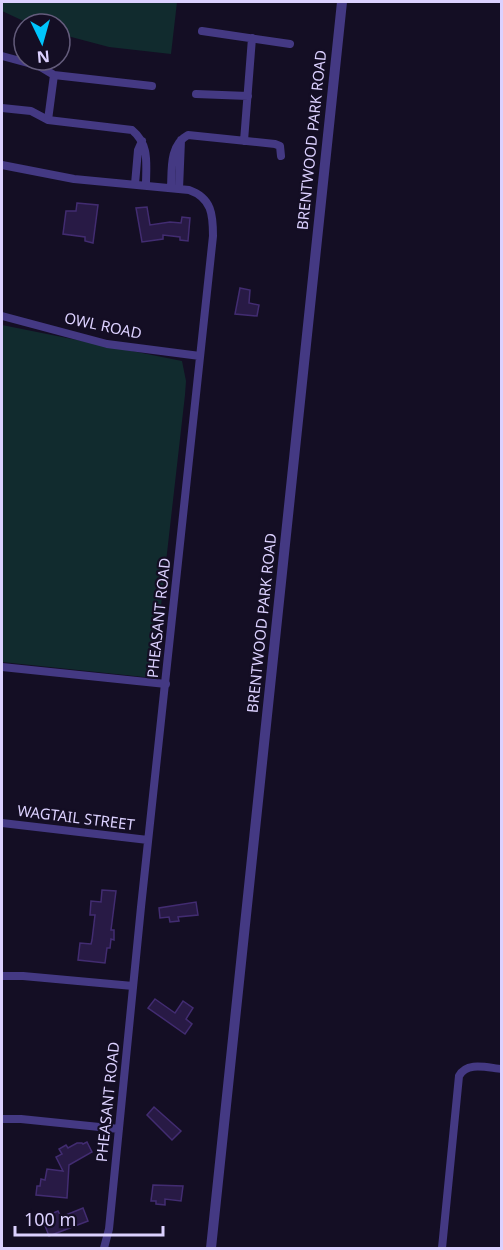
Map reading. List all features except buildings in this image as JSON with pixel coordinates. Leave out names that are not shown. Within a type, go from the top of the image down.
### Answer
[{"type":"street","name":"BRENTWOOD PARK ROAD","points":[[211,1248],[342,2]]},
{"type":"street","points":[[202,32],[290,44]]},
{"type":"street","points":[[244,141],[252,38]]},
{"type":"street","points":[[2,56],[39,66],[54,75],[152,86]]},
{"type":"street","points":[[48,120],[54,75]]},
{"type":"street","points":[[196,94],[248,96]]},
{"type":"street","points":[[2,108],[31,111],[48,120],[126,128],[134,132],[142,141],[147,157],[146,185]]},
{"type":"street","points":[[175,189],[174,153],[185,137],[193,135],[279,145],[281,156]]},
{"type":"street","points":[[135,184],[138,150],[142,141]]},
{"type":"street","name":"PHEASANT ROAD","points":[[2,165],[74,179],[189,190],[203,197],[213,217],[213,236],[109,1229],[104,1248]]},
{"type":"street","name":"OWL ROAD","points":[[2,316],[107,344],[200,356]]},
{"type":"street","points":[[2,667],[166,684]]},
{"type":"street","name":"WAGTAIL STREET","points":[[2,823],[148,840]]},
{"type":"street","points":[[2,976],[133,986]]},
{"type":"street","points":[[442,1248],[459,1076],[464,1069],[470,1067],[501,1070]]},
{"type":"street","points":[[2,1119],[119,1129]]},
{"type":"green space","points":[[2,2],[177,2],[171,54],[109,47],[72,37],[72,12],[12,12],[12,16],[2,11]]},
{"type":"green space","points":[[2,325],[182,361],[186,381],[185,395],[153,676],[144,677],[2,662]]}]
